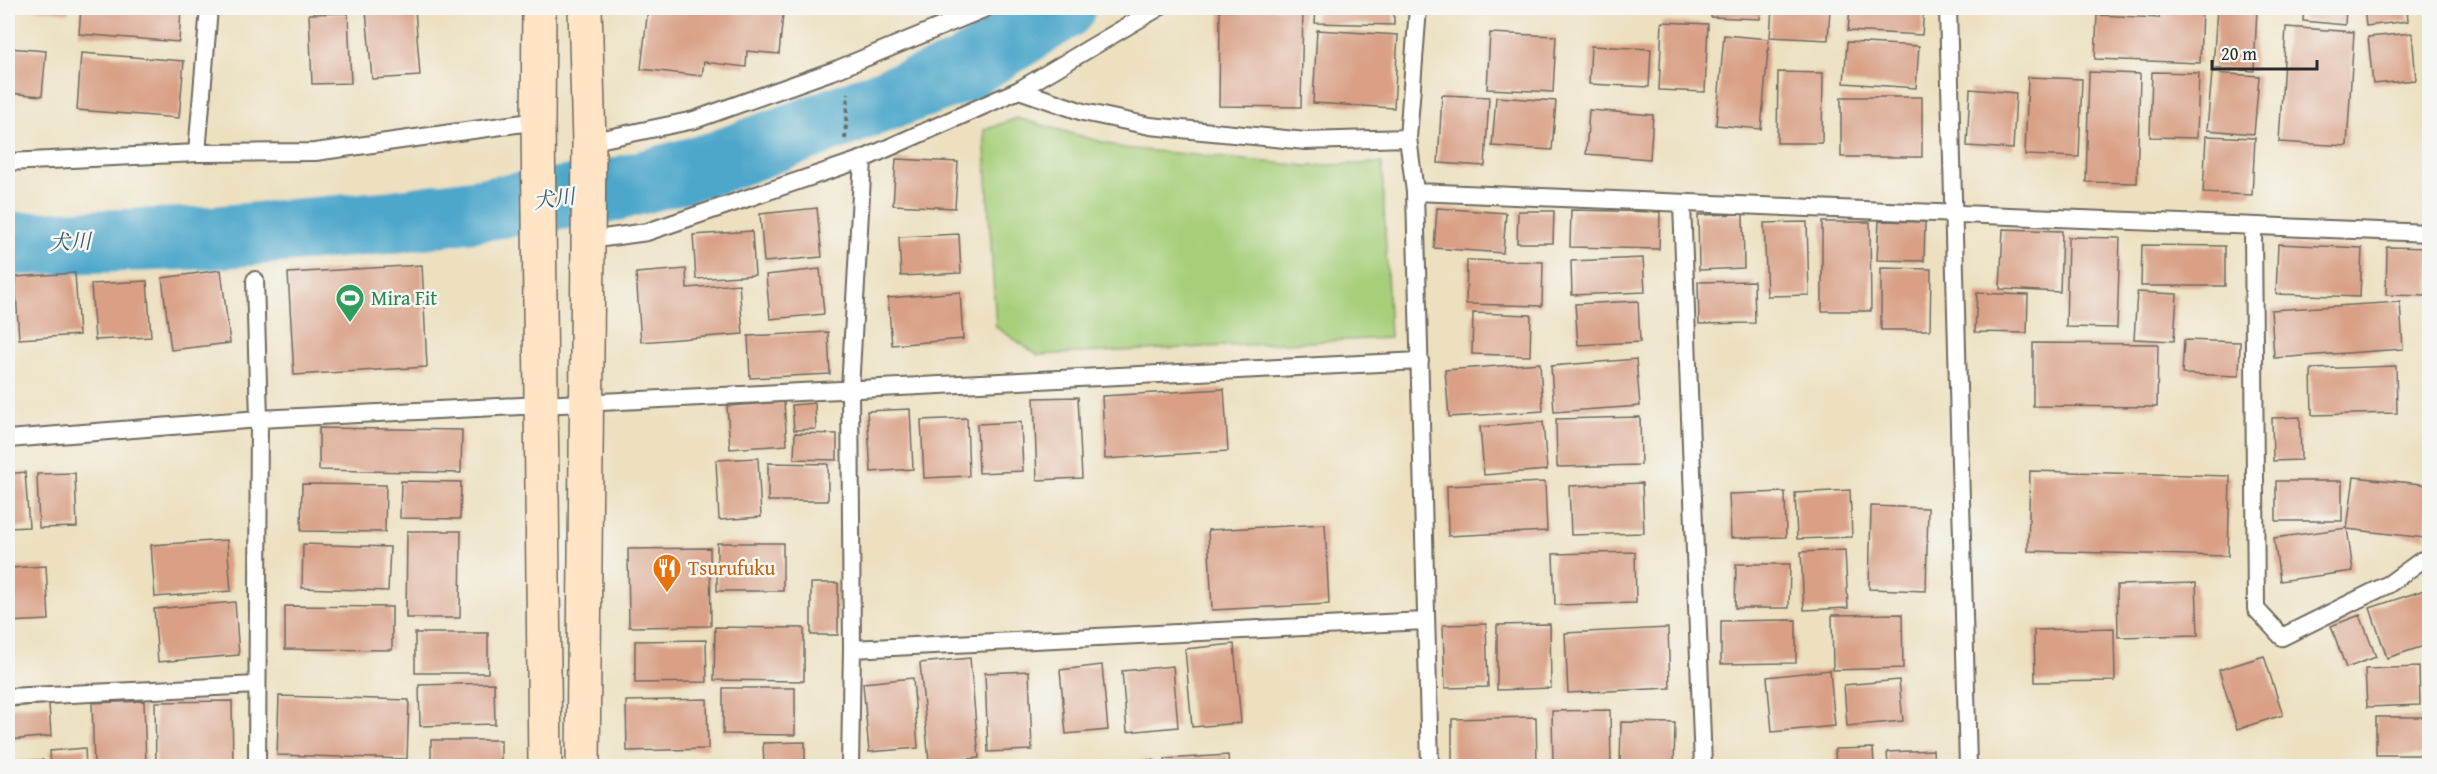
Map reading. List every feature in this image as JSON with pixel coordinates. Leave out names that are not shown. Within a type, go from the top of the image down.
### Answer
[{"type":"street","points":[[539,8],[539,252],[545,766]]},
{"type":"street","points":[[583,766],[589,240],[585,8]]},
{"type":"lane","points":[[197,153],[209,8]]},
{"type":"lane","points":[[589,146],[694,120],[838,69],[986,8]]},
{"type":"lane","points":[[589,240],[647,232],[863,159],[1019,90],[1158,8]]},
{"type":"lane","points":[[1418,8],[1408,138],[1415,192],[1430,766]]},
{"type":"lane","points":[[1948,8],[1968,766]]},
{"type":"lane","points":[[1019,90],[1083,112],[1150,126],[1306,141],[1408,138]]},
{"type":"lane","points":[[8,162],[197,153],[315,152],[538,121]]},
{"type":"lane","points":[[850,766],[852,649],[850,389],[863,159]]},
{"type":"lane","points":[[1415,192],[2430,233]]},
{"type":"lane","points":[[1682,204],[1703,766]]},
{"type":"lane","points":[[2253,226],[2256,609],[2282,637],[2389,584],[2421,560],[2430,560]]},
{"type":"lane","points":[[255,280],[259,419],[257,766]]},
{"type":"lane","points":[[8,439],[259,419],[1420,361]]},
{"type":"lane","points":[[852,649],[1425,621]]},
{"type":"lane","points":[[8,697],[256,685]]},
{"type":"path","points":[[845,151],[848,91]]},
{"type":"green space","points":[[1017,118],[1123,148],[1307,166],[1382,163],[1390,338],[1038,355],[996,327],[984,130]]},
{"type":"building","points":[[26,8],[69,8],[69,13]]},
{"type":"building","points":[[81,8],[181,8],[179,42],[79,34]]},
{"type":"building","points":[[415,8],[420,76],[372,79],[366,11]]},
{"type":"building","points":[[648,8],[726,8],[783,14],[779,54],[747,51],[746,67],[704,62],[702,76],[641,69]]},
{"type":"building","points":[[1220,8],[1303,8],[1301,107],[1219,106]]},
{"type":"building","points":[[1316,8],[1394,8],[1394,25],[1315,23]]},
{"type":"building","points":[[1711,8],[1761,8],[1760,19],[1711,17]]},
{"type":"building","points":[[1772,8],[1830,8],[1828,40],[1770,37]]},
{"type":"building","points":[[1850,8],[1924,8],[1922,35],[1848,31]]},
{"type":"building","points":[[2160,8],[2202,8],[2200,63],[2095,59],[2097,15],[2159,18]]},
{"type":"building","points":[[2217,8],[2257,8],[2254,71],[2213,68]]},
{"type":"building","points":[[2304,8],[2346,8],[2345,25],[2303,21]]},
{"type":"building","points":[[2364,8],[2407,8],[2408,21],[2366,26]]},
{"type":"building","points":[[348,13],[351,83],[312,84],[309,14]]},
{"type":"building","points":[[1662,22],[1708,24],[1705,92],[1659,90]]},
{"type":"building","points":[[2286,27],[2354,32],[2347,146],[2279,142]]},
{"type":"building","points":[[1317,30],[1398,35],[1394,108],[1313,103]]},
{"type":"building","points":[[1490,33],[1556,36],[1553,92],[1487,89]]},
{"type":"building","points":[[2412,33],[2416,80],[2373,84],[2368,37]]},
{"type":"building","points":[[1724,35],[1769,39],[1761,129],[1716,125]]},
{"type":"building","points":[[1847,42],[1919,46],[1916,88],[1844,83]]},
{"type":"building","points":[[1591,46],[1651,49],[1649,87],[1589,84]]},
{"type":"building","points":[[8,48],[46,51],[42,96],[8,93]]},
{"type":"building","points":[[81,53],[184,61],[179,118],[77,110]]},
{"type":"building","points":[[1778,72],[1823,73],[1822,143],[1777,143]]},
{"type":"building","points":[[2089,72],[2140,74],[2137,183],[2086,182]]},
{"type":"building","points":[[2152,72],[2199,73],[2197,138],[2150,137]]},
{"type":"building","points":[[2212,73],[2259,76],[2254,134],[2207,130]]},
{"type":"building","points":[[2028,77],[2082,79],[2079,157],[2025,155]]},
{"type":"building","points":[[1970,89],[2016,93],[2013,149],[1967,146]]},
{"type":"building","points":[[1442,95],[1489,97],[1485,166],[1438,163]]},
{"type":"building","points":[[1496,97],[1556,101],[1552,150],[1492,146]]},
{"type":"building","points":[[1841,97],[1922,97],[1922,157],[1841,157]]},
{"type":"building","points":[[1589,110],[1653,115],[1650,159],[1586,154]]},
{"type":"building","points":[[2206,136],[2255,138],[2252,195],[2203,193]]},
{"type":"building","points":[[896,159],[958,162],[955,208],[893,205]]},
{"type":"building","points":[[817,208],[822,257],[764,262],[760,214]]},
{"type":"building","points":[[1437,208],[1506,213],[1503,253],[1434,248]]},
{"type":"building","points":[[1571,210],[1660,212],[1659,249],[1570,247]]},
{"type":"building","points":[[1518,211],[1554,211],[1553,243],[1517,243]]},
{"type":"building","points":[[1743,214],[1744,268],[1699,270],[1698,215]]},
{"type":"building","points":[[1879,221],[1925,222],[1924,261],[1877,260]]},
{"type":"building","points":[[1807,222],[1809,295],[1767,296],[1764,223]]},
{"type":"building","points":[[1822,222],[1870,222],[1871,311],[1822,311]]},
{"type":"building","points":[[2003,229],[2062,231],[2060,292],[2000,289]]},
{"type":"building","points":[[752,231],[755,275],[696,279],[693,235]]},
{"type":"building","points":[[959,234],[961,273],[901,276],[899,237]]},
{"type":"building","points":[[2068,237],[2120,238],[2117,328],[2066,327]]},
{"type":"building","points":[[2278,244],[2362,248],[2360,297],[2276,294]]},
{"type":"building","points":[[2142,245],[2225,246],[2225,286],[2141,286]]},
{"type":"building","points":[[2387,247],[2430,248],[2430,296],[2386,295]]},
{"type":"building","points":[[1643,258],[1645,292],[1572,295],[1571,261]]},
{"type":"building","points":[[1467,260],[1543,262],[1542,306],[1466,304]]},
{"type":"building","points":[[422,265],[427,367],[294,375],[288,273]]},
{"type":"building","points":[[1881,268],[1931,269],[1930,330],[1881,330]]},
{"type":"building","points":[[686,269],[687,288],[739,284],[743,334],[641,342],[636,273]]},
{"type":"building","points":[[820,269],[824,314],[770,319],[766,275]]},
{"type":"building","points":[[221,270],[230,343],[171,350],[162,278]]},
{"type":"building","points":[[75,273],[79,335],[19,339],[15,277]]},
{"type":"building","points":[[147,281],[151,337],[95,340],[91,284]]},
{"type":"building","points":[[1754,281],[1755,323],[1699,324],[1698,282]]},
{"type":"building","points":[[960,292],[963,339],[892,345],[888,298]]},
{"type":"building","points":[[2137,292],[2177,294],[2174,341],[2134,339]]},
{"type":"building","points":[[1977,293],[2028,295],[2027,333],[1975,332]]},
{"type":"building","points":[[1638,301],[1640,342],[1578,345],[1575,304]]},
{"type":"building","points":[[2400,302],[2403,349],[2274,358],[2271,310]]},
{"type":"building","points":[[1473,313],[1531,315],[1530,356],[1472,354]]},
{"type":"building","points":[[828,332],[830,374],[750,378],[748,336]]},
{"type":"building","points":[[2184,340],[2240,342],[2239,376],[2182,374]]},
{"type":"building","points":[[2033,343],[2158,344],[2157,407],[2033,406]]},
{"type":"building","points":[[1636,359],[1640,406],[1554,412],[1551,366]]},
{"type":"building","points":[[1540,363],[1543,411],[1449,417],[1445,370]]},
{"type":"building","points":[[2396,366],[2397,413],[2312,415],[2311,369]]},
{"type":"building","points":[[1224,389],[1228,451],[1105,459],[1102,396]]},
{"type":"building","points":[[1078,397],[1082,478],[1037,480],[1034,398]]},
{"type":"building","points":[[784,402],[787,445],[730,449],[727,406]]},
{"type":"building","points":[[815,403],[816,429],[794,430],[792,405]]},
{"type":"building","points":[[910,409],[913,469],[871,472],[867,411]]},
{"type":"building","points":[[1640,417],[1641,465],[1557,467],[1556,419]]},
{"type":"building","points":[[2300,417],[2301,460],[2273,461],[2272,418]]},
{"type":"building","points":[[967,418],[969,476],[924,478],[921,420]]},
{"type":"building","points":[[1021,422],[1023,471],[979,473],[977,424]]},
{"type":"building","points":[[1543,422],[1547,470],[1484,475],[1480,427]]},
{"type":"building","points":[[319,428],[462,430],[461,473],[319,470]]},
{"type":"building","points":[[795,433],[837,434],[837,460],[794,459]]},
{"type":"building","points":[[758,458],[761,517],[719,520],[716,460]]},
{"type":"building","points":[[768,463],[828,464],[828,501],[768,501]]},
{"type":"building","points":[[2030,471],[2230,476],[2228,556],[2028,551]]},
{"type":"building","points":[[25,472],[29,527],[8,528],[8,474]]},
{"type":"building","points":[[75,473],[77,527],[39,528],[37,474]]},
{"type":"building","points":[[2354,477],[2430,485],[2425,538],[2347,529]]},
{"type":"building","points":[[401,481],[461,482],[460,519],[400,518]]},
{"type":"building","points":[[2276,481],[2342,481],[2342,521],[2276,521]]},
{"type":"building","points":[[1545,482],[1547,531],[1448,536],[1447,486]]},
{"type":"building","points":[[1642,483],[1644,533],[1571,535],[1569,486]]},
{"type":"building","points":[[302,484],[386,485],[385,532],[301,531]]},
{"type":"building","points":[[1850,490],[1852,537],[1797,539],[1795,493]]},
{"type":"building","points":[[1785,492],[1786,537],[1731,538],[1729,494]]},
{"type":"building","points":[[1871,506],[1928,508],[1926,591],[1869,589]]},
{"type":"building","points":[[1325,524],[1329,604],[1212,610],[1208,530]]},
{"type":"building","points":[[2347,528],[2353,571],[2280,581],[2274,538]]},
{"type":"building","points":[[407,531],[461,531],[460,618],[406,618]]},
{"type":"building","points":[[227,540],[231,591],[155,597],[151,545]]},
{"type":"building","points":[[717,543],[783,543],[783,591],[717,591]]},
{"type":"building","points":[[303,544],[390,547],[388,591],[302,588]]},
{"type":"building","points":[[710,548],[711,626],[629,627],[628,549]]},
{"type":"building","points":[[1845,550],[1848,608],[1804,610],[1801,552]]},
{"type":"building","points":[[1635,552],[1636,603],[1555,605],[1553,554]]},
{"type":"building","points":[[1736,564],[1790,564],[1789,608],[1735,608]]},
{"type":"building","points":[[46,566],[49,620],[8,622],[8,568]]},
{"type":"building","points":[[811,583],[838,583],[838,635],[811,635]]},
{"type":"building","points":[[2196,583],[2198,635],[2118,637],[2117,585]]},
{"type":"building","points":[[2430,588],[2430,644],[2387,658],[2370,608]]},
{"type":"building","points":[[235,602],[239,655],[158,662],[154,609]]},
{"type":"building","points":[[285,606],[392,607],[392,650],[285,649]]},
{"type":"building","points":[[1902,614],[1903,668],[1833,670],[1832,615]]},
{"type":"building","points":[[2360,615],[2376,657],[2346,668],[2331,626]]},
{"type":"building","points":[[1796,620],[1796,663],[1721,664],[1721,621]]},
{"type":"building","points":[[1486,624],[1488,687],[1445,688],[1443,625]]},
{"type":"building","points":[[1550,624],[1551,688],[1497,690],[1497,625]]},
{"type":"building","points":[[715,627],[804,628],[804,681],[714,680]]},
{"type":"building","points":[[1668,628],[1670,688],[1568,693],[1565,633]]},
{"type":"building","points":[[2114,628],[2115,681],[2035,682],[2034,630]]},
{"type":"building","points":[[415,633],[488,633],[488,673],[415,673]]},
{"type":"building","points":[[706,640],[707,682],[635,683],[635,641]]},
{"type":"building","points":[[1234,644],[1241,723],[1192,727],[1185,649]]},
{"type":"building","points":[[2264,656],[2283,715],[2237,729],[2219,670]]},
{"type":"building","points":[[970,658],[979,758],[929,763],[920,663]]},
{"type":"building","points":[[1102,665],[1108,730],[1066,734],[1060,670]]},
{"type":"building","points":[[1173,666],[1178,727],[1127,732],[1122,671]]},
{"type":"building","points":[[2419,667],[2420,705],[2367,707],[2365,669]]},
{"type":"building","points":[[1830,670],[1835,726],[1772,732],[1767,677]]},
{"type":"building","points":[[1029,671],[1032,750],[988,752],[985,673]]},
{"type":"building","points":[[913,678],[918,748],[869,752],[863,683]]},
{"type":"building","points":[[1899,680],[1903,721],[1847,726],[1844,685]]},
{"type":"building","points":[[494,683],[495,724],[420,726],[419,685]]},
{"type":"building","points":[[723,688],[795,688],[795,735],[723,734]]},
{"type":"building","points":[[279,696],[409,700],[407,759],[277,755]]},
{"type":"building","points":[[707,699],[708,749],[627,751],[626,701]]},
{"type":"building","points":[[144,701],[146,766],[94,766],[92,703]]},
{"type":"building","points":[[232,701],[233,766],[156,766],[155,702]]},
{"type":"building","points":[[49,704],[51,736],[10,740],[8,707]]},
{"type":"building","points":[[1610,710],[1611,766],[1553,766],[1552,711]]},
{"type":"building","points":[[1536,717],[1537,766],[1452,766],[1452,719]]},
{"type":"building","points":[[2376,717],[2427,717],[2427,755],[2376,755]]},
{"type":"building","points":[[1621,722],[1675,723],[1674,766],[1620,766]]},
{"type":"building","points":[[431,740],[501,740],[501,766],[431,766]]},
{"type":"building","points":[[805,742],[805,766],[764,766],[763,743]]},
{"type":"building","points":[[85,748],[86,766],[51,766],[50,751]]},
{"type":"building","points":[[1873,748],[1874,766],[1836,766],[1835,749]]},
{"type":"building","points":[[1933,750],[1934,766],[1888,766],[1887,752]]},
{"type":"building","points":[[1228,755],[1229,766],[1166,766],[1165,759]]},
{"type":"building","points":[[43,760],[44,766],[14,766],[14,761]]},
{"type":"building","points":[[1153,760],[1154,766],[1052,766],[1052,765]]},
{"type":"building","points":[[689,764],[752,764],[752,766],[689,766]]},
{"type":"waterway","name":"犬川","points":[[8,244],[207,238],[390,222],[606,192],[718,162],[961,72],[1064,8]]},
{"type":"place","name":"Mira Fit","points":[[350,324]]},
{"type":"place","name":"Tsurufuku","points":[[667,594]]}]
